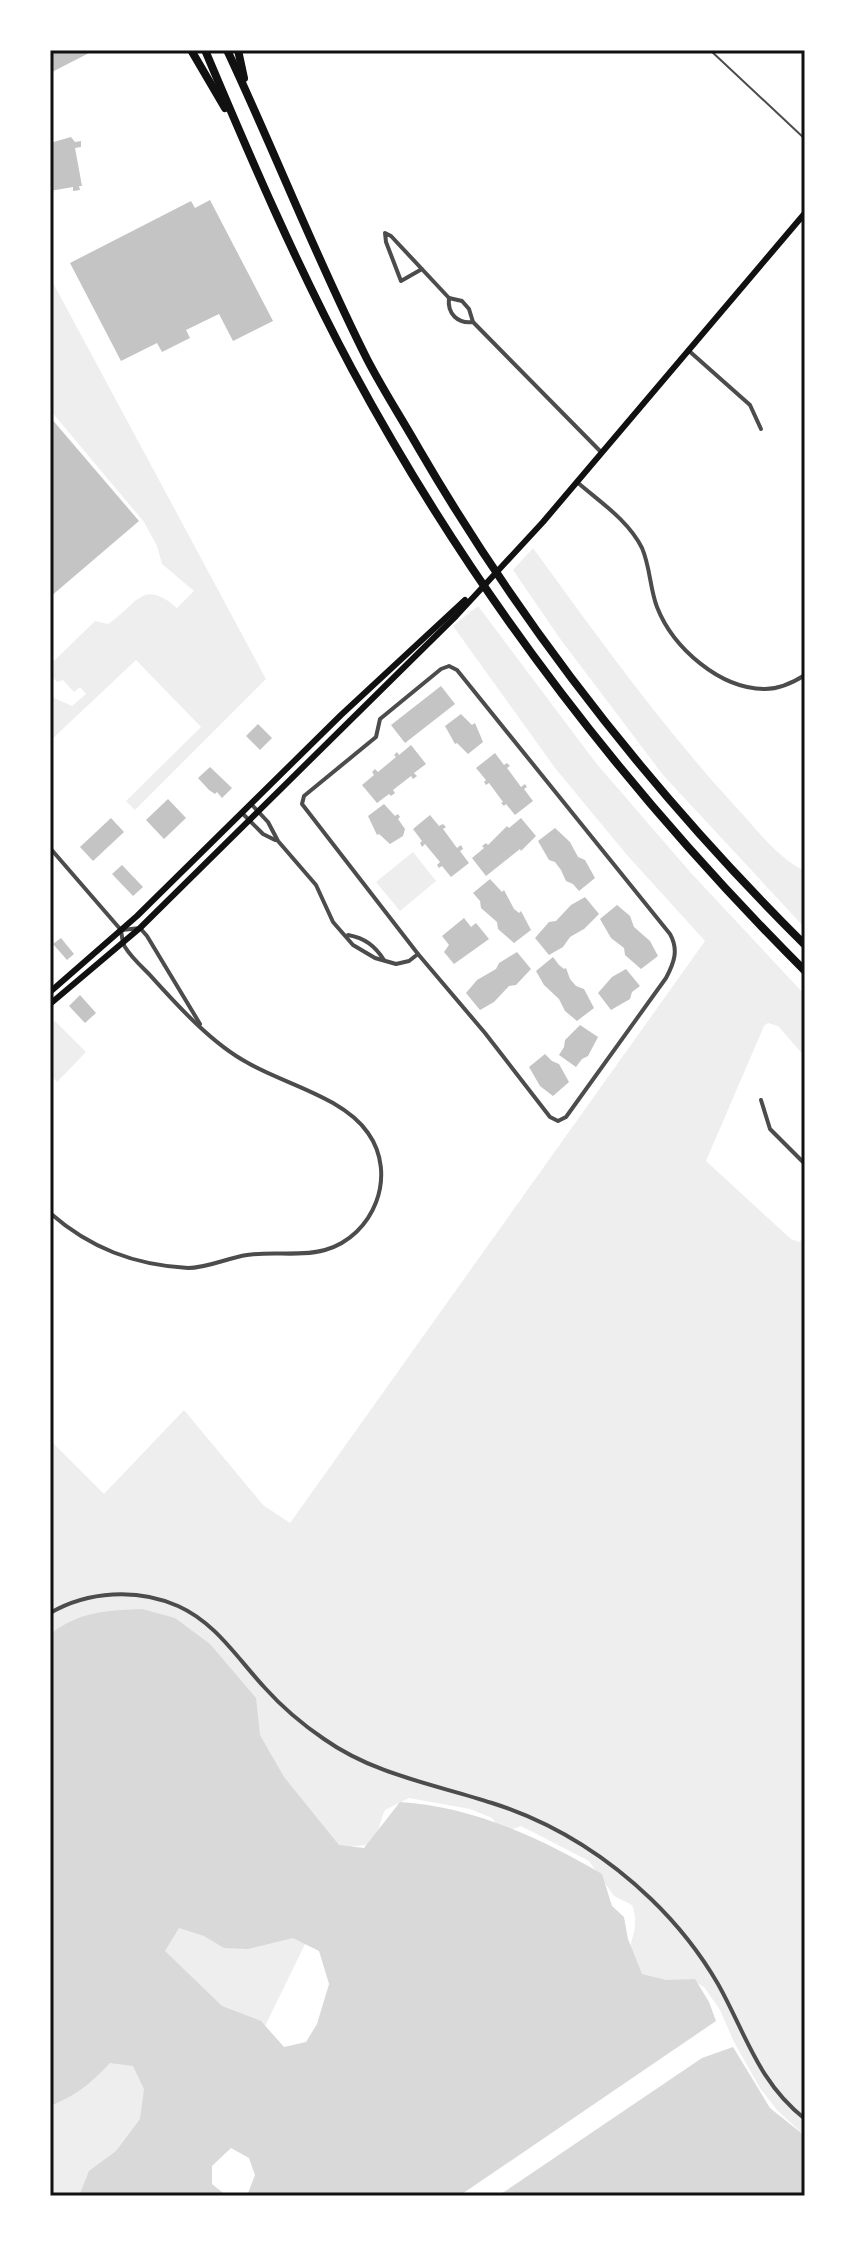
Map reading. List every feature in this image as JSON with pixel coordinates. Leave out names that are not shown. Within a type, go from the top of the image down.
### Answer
[{"type":"highway","points":[[191,50],[238,128]]},
{"type":"highway","points":[[205,50],[238,128],[352,369],[418,483],[468,561],[585,726],[642,796],[723,887],[805,971]]},
{"type":"highway","points":[[227,50],[368,361],[480,549],[571,679],[655,784],[716,854],[805,945]]},
{"type":"highway","points":[[238,50],[246,91]]},
{"type":"main road","points":[[50,992],[121,930],[530,537],[805,213]]},
{"type":"main road","points":[[50,1004],[123,945],[456,616],[474,593]]},
{"type":"street","points":[[422,269],[401,281],[385,233],[391,236],[422,269],[449,298],[462,301],[469,309],[473,322],[602,453]]},
{"type":"street","points":[[449,298],[450,311],[464,323],[473,322]]},
{"type":"street","points":[[688,350],[750,405],[761,429]]},
{"type":"street","points":[[577,482],[615,513],[631,531],[643,550],[658,609],[679,643],[705,667],[726,680],[767,690],[794,682],[805,675]]},
{"type":"street","points":[[449,666],[457,670],[670,934],[675,954],[666,978],[566,1117],[558,1121],[550,1117],[418,954],[301,800],[376,737],[380,719],[441,669],[449,666]]},
{"type":"street","points":[[252,805],[316,885],[333,922],[353,945],[367,955],[403,963],[418,954]]},
{"type":"street","points":[[243,814],[263,834],[278,841]]},
{"type":"street","points":[[50,848],[121,930],[123,945],[185,1014],[226,1049],[248,1063],[320,1097],[363,1127],[373,1143],[381,1170],[381,1185],[373,1213],[348,1238],[323,1251],[244,1255],[186,1268],[105,1251],[50,1213]]},
{"type":"street","points":[[121,930],[140,928],[202,1026]]},
{"type":"street","points":[[346,935],[359,937],[373,946],[384,960]]},
{"type":"street","points":[[761,1100],[770,1129],[805,1164]]},
{"type":"street","points":[[50,1613],[84,1598],[112,1594],[152,1598],[178,1606],[215,1631],[278,1702],[340,1750],[389,1773],[493,1803],[578,1842],[620,1871],[672,1920],[704,1962],[762,2073],[783,2099],[805,2119]]},
{"type":"lane","points":[[710,50],[805,139]]},
{"type":"shaded area","points":[[52,281],[266,679],[135,810],[126,801],[201,727],[136,660],[50,741],[50,691],[54,698],[72,706],[86,694],[80,687],[74,692],[63,680],[57,682],[51,676],[52,663],[95,621],[108,624],[140,598],[155,595],[177,608],[194,591],[162,564],[157,546],[144,522],[50,410]]},
{"type":"shaded area","points":[[533,548],[680,743],[767,841],[805,871],[805,928],[663,775],[561,640],[513,570]]},
{"type":"shaded area","points":[[478,606],[596,763],[691,873],[805,995],[805,1057],[778,1026],[768,1023],[764,1026],[706,1161],[791,1239],[799,1242],[805,1237],[805,1987],[801,1991],[805,1996],[805,2136],[777,2110],[760,2088],[720,2010],[704,1987],[690,1979],[643,1986],[627,1954],[635,1924],[632,1905],[614,1896],[589,1861],[521,1826],[507,1831],[499,1828],[492,1818],[470,1809],[409,1798],[385,1810],[373,1841],[353,1846],[182,2196],[50,2196],[50,1440],[104,1494],[184,1410],[263,1505],[290,1523],[705,941],[627,855],[555,768],[453,626]]},
{"type":"shaded area","points":[[413,852],[436,881],[400,911],[376,882]]},
{"type":"shaded area","points":[[55,1021],[86,1052],[57,1082],[50,1075],[50,1027]]},
{"type":"shaded area","points":[[142,1609],[175,1618],[210,1644],[256,1698],[260,1735],[284,1777],[339,1845],[364,1848],[400,1802],[453,1810],[530,1836],[602,1874],[612,1906],[624,1917],[628,1939],[642,1974],[666,1980],[695,1979],[716,2021],[459,2196],[243,2196],[248,2193],[255,2175],[249,2158],[231,2148],[212,2166],[212,2184],[227,2196],[79,2196],[89,2171],[116,2151],[140,2119],[144,2089],[133,2066],[110,2063],[83,2088],[50,2106],[50,1634],[83,1617]],"holes":[[[179,1928],[204,1936],[224,1948],[248,1949],[293,1938],[319,1951],[329,1984],[317,2024],[306,2042],[284,2047],[261,2021],[222,2006],[165,1951]]]},
{"type":"shaded area","points":[[733,2047],[770,2108],[805,2136],[805,2196],[498,2196],[702,2058]]},
{"type":"building","points":[[50,50],[95,50],[50,73]]},
{"type":"building","points":[[71,137],[75,142],[81,141],[81,147],[75,148],[82,186],[79,186],[80,190],[73,191],[73,187],[50,191],[50,143]]},
{"type":"building","points":[[210,200],[273,321],[233,341],[219,314],[186,330],[190,338],[162,352],[157,343],[121,361],[70,263],[191,201],[195,208]]},
{"type":"building","points":[[50,417],[139,521],[50,597]]},
{"type":"building","points":[[441,686],[455,704],[405,743],[391,725]]},
{"type":"building","points":[[461,714],[472,725],[475,723],[483,742],[468,754],[455,744],[445,726]]},
{"type":"building","points":[[258,724],[272,738],[260,750],[246,736]]},
{"type":"building","points":[[411,745],[426,764],[414,773],[417,776],[413,779],[411,776],[393,790],[395,793],[377,803],[362,785],[374,775],[372,772],[375,769],[378,772],[396,757],[397,752],[399,755]]},
{"type":"building","points":[[495,753],[504,765],[507,763],[510,766],[507,768],[521,787],[525,784],[527,787],[524,789],[533,801],[515,815],[506,804],[501,803],[489,783],[486,785],[486,780],[476,768]]},
{"type":"building","points":[[210,767],[232,788],[222,798],[198,778]]},
{"type":"building","points":[[168,799],[186,818],[164,839],[146,820]]},
{"type":"building","points":[[384,804],[395,816],[398,814],[405,829],[403,836],[390,844],[377,835],[368,816]]},
{"type":"building","points":[[430,815],[439,826],[443,824],[446,827],[443,829],[457,848],[461,845],[463,849],[460,851],[469,863],[451,877],[442,866],[439,868],[437,865],[440,862],[425,844],[422,847],[422,841],[413,829]]},
{"type":"building","points":[[111,818],[124,832],[93,861],[80,847]]},
{"type":"building","points":[[521,818],[536,836],[486,876],[472,858],[484,848],[482,846],[488,845],[507,826],[509,828]]},
{"type":"building","points":[[555,828],[570,842],[578,857],[585,860],[595,878],[579,891],[566,881],[538,841]]},
{"type":"building","points":[[122,865],[143,887],[133,896],[112,874]]},
{"type":"building","points":[[490,879],[502,892],[504,890],[514,909],[519,913],[521,911],[531,930],[514,943],[498,929],[497,922],[481,908],[480,901],[473,893]]},
{"type":"building","points":[[585,897],[599,914],[584,929],[570,937],[563,947],[549,955],[535,938],[549,922],[556,921],[571,905]]},
{"type":"building","points":[[617,905],[630,916],[634,927],[650,941],[658,956],[641,969],[611,938],[600,919]]},
{"type":"building","points":[[464,918],[471,927],[476,923],[489,939],[454,964],[444,952],[449,945],[442,936]]},
{"type":"building","points":[[61,938],[74,954],[67,960],[53,944]]},
{"type":"building","points":[[517,952],[531,969],[516,985],[509,986],[494,1002],[480,1010],[466,993],[477,980]]},
{"type":"building","points":[[553,957],[566,968],[576,986],[584,989],[594,1008],[577,1021],[565,1011],[536,971]]},
{"type":"building","points":[[626,969],[640,986],[632,992],[630,999],[611,1010],[598,993],[612,977]]},
{"type":"building","points":[[80,995],[96,1013],[85,1023],[69,1006]]},
{"type":"building","points":[[580,1025],[598,1037],[588,1056],[576,1067],[559,1055],[565,1040]]},
{"type":"building","points":[[545,1054],[559,1064],[569,1082],[553,1096],[540,1086],[529,1067]]}]
